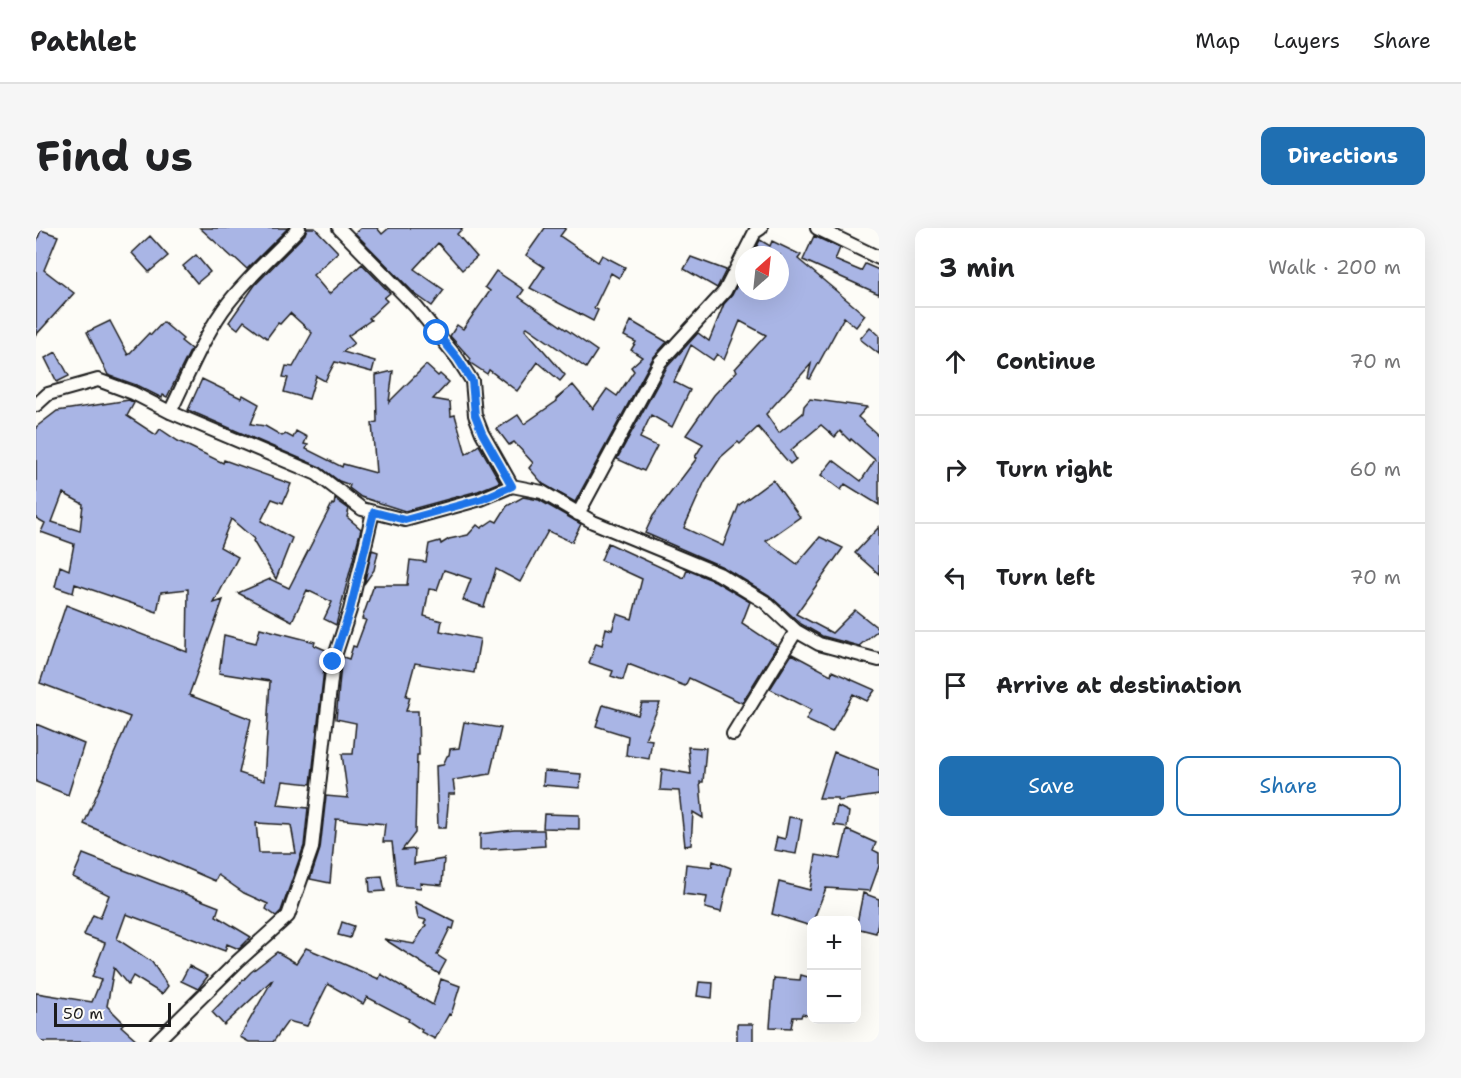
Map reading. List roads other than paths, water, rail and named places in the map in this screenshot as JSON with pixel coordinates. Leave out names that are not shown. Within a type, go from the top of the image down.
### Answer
[{"type":"street","points":[[170,412],[227,303],[254,272],[299,228]]},
{"type":"street","points":[[339,228],[417,308],[458,359],[472,381],[475,415],[482,433],[512,486]]},
{"type":"street","points":[[578,514],[660,362],[725,291],[755,231],[761,228]]},
{"type":"street","points":[[817,228],[879,258]]},
{"type":"street","points":[[36,405],[48,394],[98,380],[134,393],[170,412],[317,474],[362,509],[405,520],[482,499],[512,486],[542,492],[594,522],[720,574],[765,602],[796,631],[819,644],[879,660]]},
{"type":"street","points":[[156,1042],[288,916],[312,848],[333,662],[350,610],[374,512]]},
{"type":"street","points":[[733,734],[796,631]]}]
